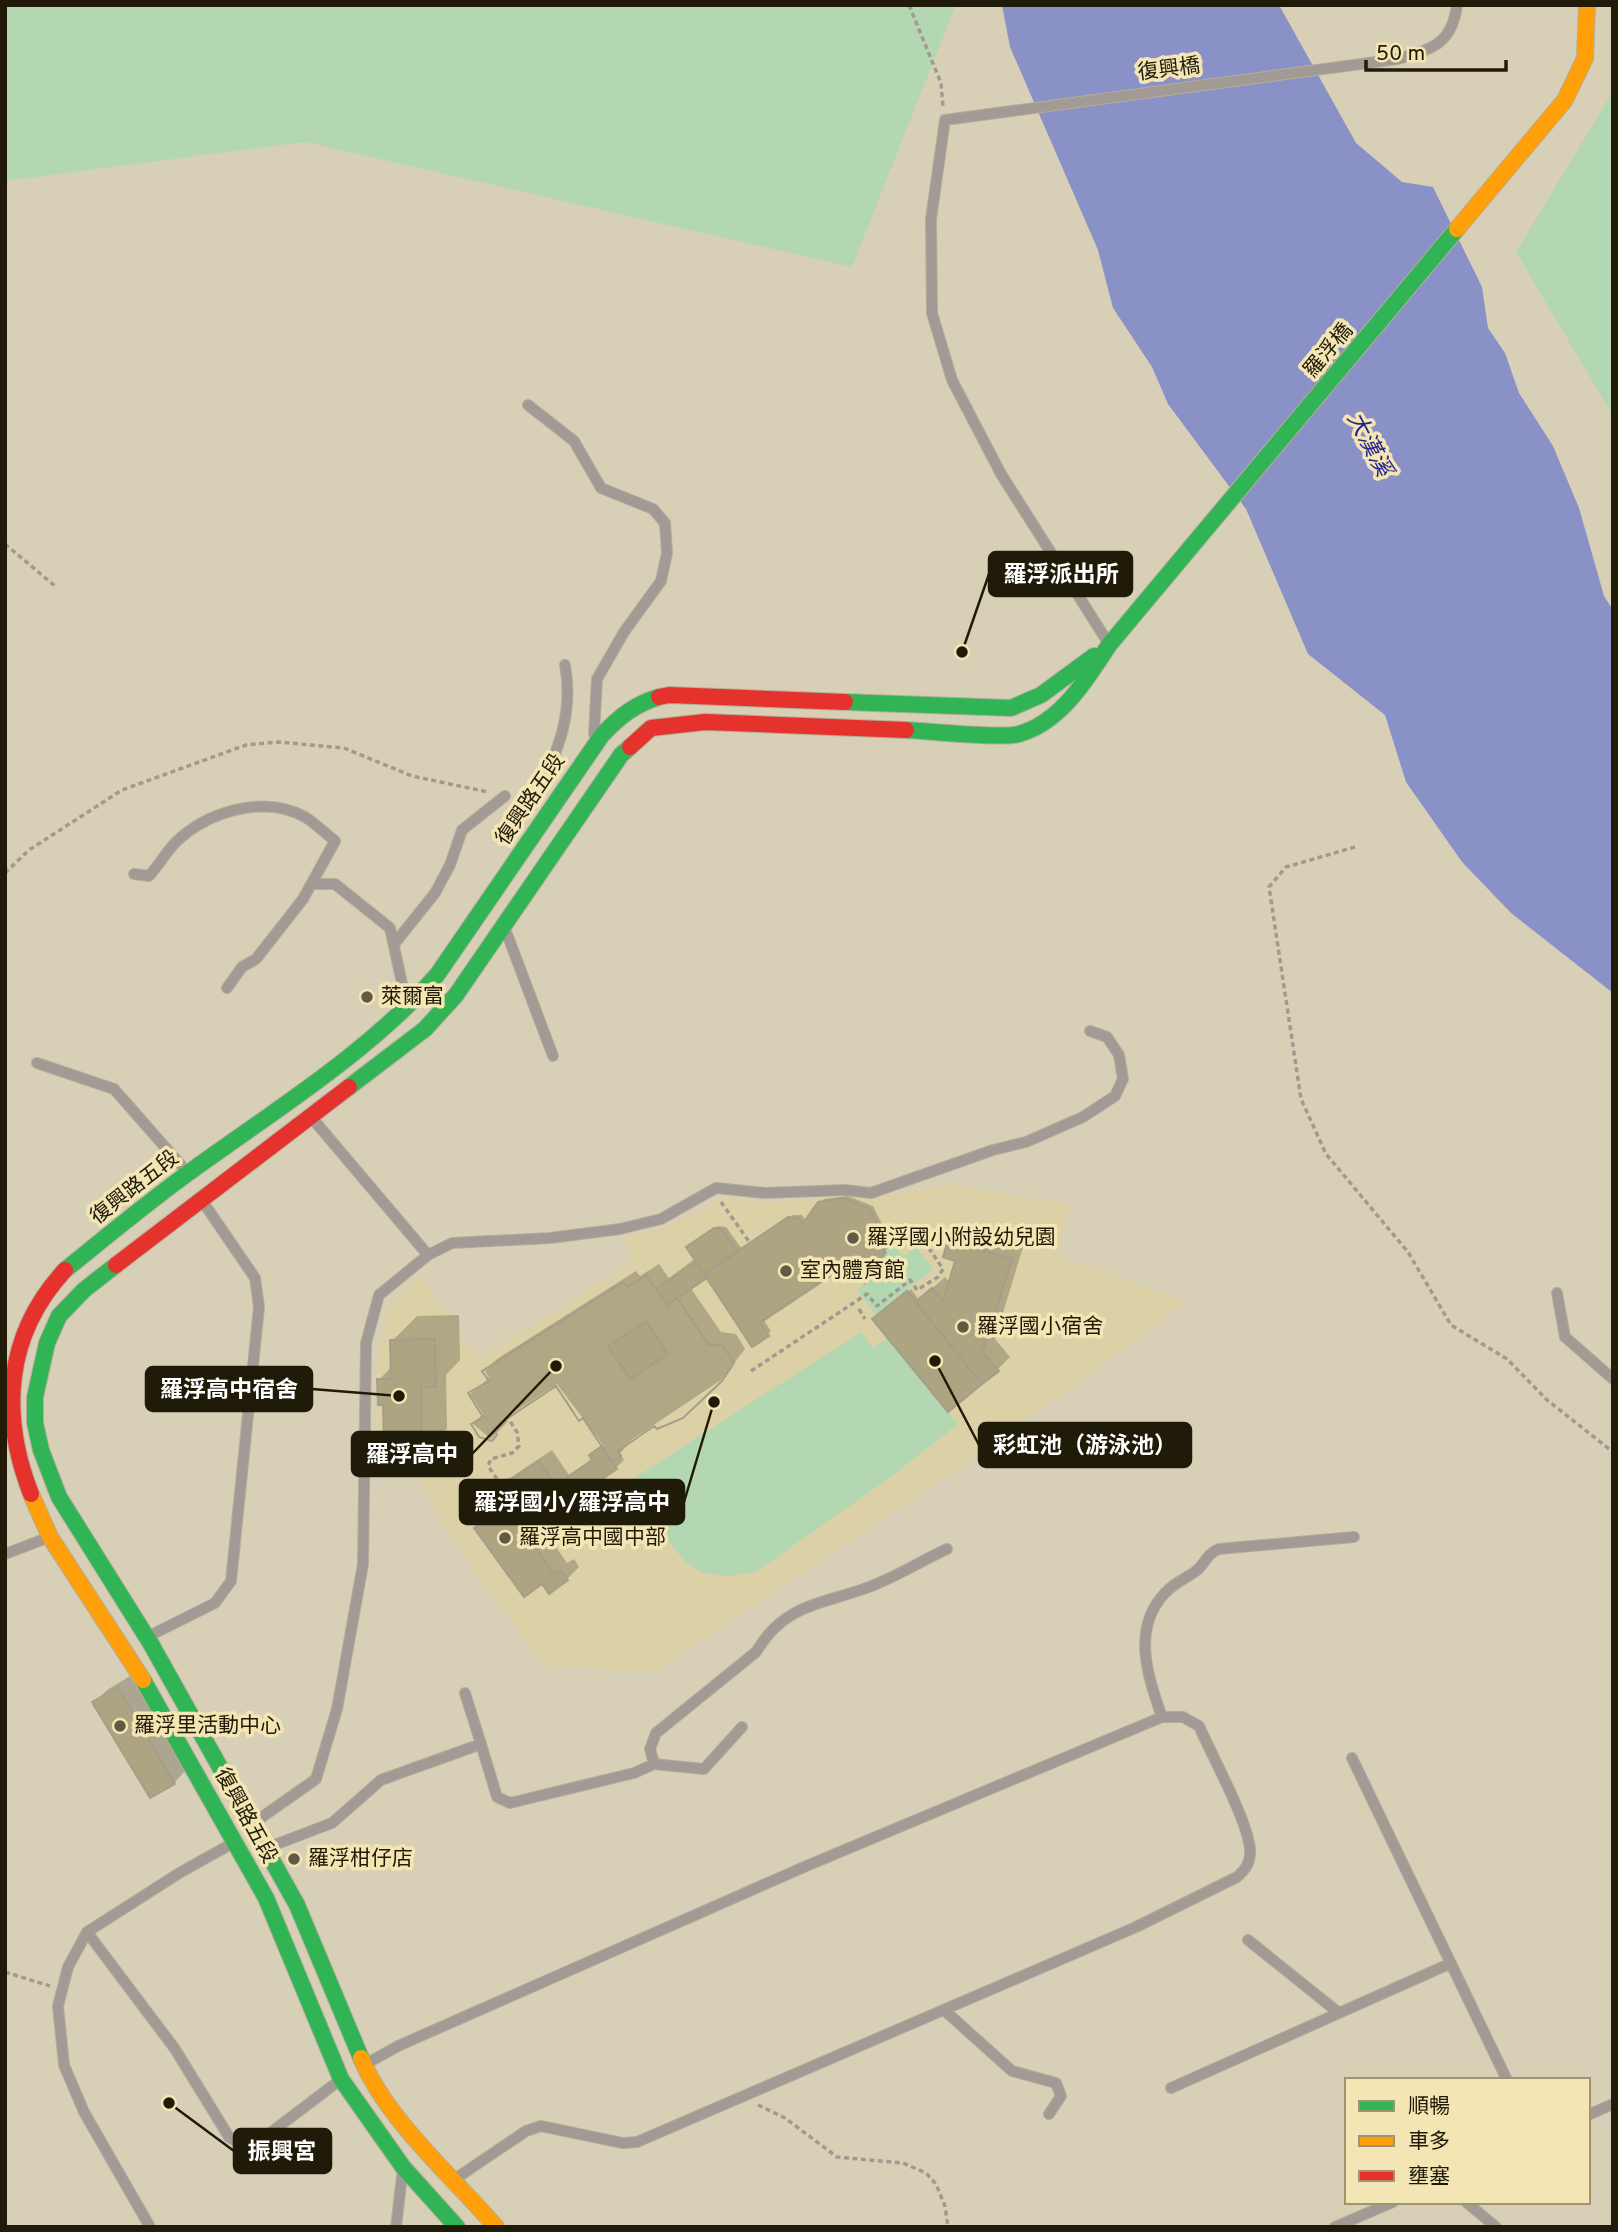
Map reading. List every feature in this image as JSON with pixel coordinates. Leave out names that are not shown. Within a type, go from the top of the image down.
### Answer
[{"type":"main road","name":"羅浮橋","points":[[1138,614],[1565,100],[1585,58],[1587,5]]},
{"type":"main road","name":"復興路五段","points":[[496,2227],[455,2179],[409,2133],[364,2065],[297,1905],[267,1848],[147,1638],[59,1497],[41,1450],[35,1423],[35,1397],[47,1343],[59,1316],[83,1290],[200,1198],[425,1029],[456,995],[505,928],[621,755],[651,728],[705,722],[1017,735],[1035,728],[1072,701],[1109,645],[1138,614]]},
{"type":"main road","name":"復興路五段","points":[[457,2227],[403,2167],[341,2078],[266,1898],[126,1651],[50,1537],[18,1466],[10,1423],[8,1390],[22,1330],[41,1296],[65,1270],[188,1173],[297,1096],[407,1009],[437,975],[593,747],[621,715],[645,701],[669,695],[1011,708],[1041,695],[1109,645]]},
{"type":"main road","points":[[669,695],[673,724]]},
{"type":"main road","points":[[904,731],[911,705]]},
{"type":"lane","points":[[1449,5],[1456,18]]},
{"type":"lane","points":[[1456,18],[1457,5]]},
{"type":"lane","name":"復興橋","points":[[949,119],[1390,61],[1437,47],[1456,18]]},
{"type":"lane","points":[[949,119],[931,219],[932,313],[952,380],[1001,474],[1109,645]]},
{"type":"lane","points":[[528,405],[574,441],[601,488],[621,499],[653,509],[666,523],[667,553],[661,581],[624,632],[597,680],[593,747]]},
{"type":"lane","points":[[537,795],[566,724],[569,689],[565,665]]},
{"type":"lane","points":[[395,943],[435,893],[450,866],[462,830],[505,796]]},
{"type":"lane","points":[[134,874],[149,876],[174,844],[198,823],[218,814],[245,809],[279,809],[304,817],[335,841],[313,884],[256,959],[242,967],[227,988]]},
{"type":"lane","points":[[313,884],[335,884],[390,928],[407,1009],[425,1029]]},
{"type":"lane","points":[[505,928],[552,1056]]},
{"type":"lane","points":[[150,2227],[83,2112],[64,2065],[58,2006],[68,1967],[87,1932],[181,1872],[235,1842],[253,1823],[316,1779],[337,1709],[363,1564],[366,1343],[379,1295],[428,1255],[452,1243],[550,1238],[620,1229],[661,1219],[716,1188],[765,1193],[845,1189],[871,1193],[993,1150],[1026,1142],[1083,1117],[1115,1096],[1123,1079],[1119,1055],[1107,1037],[1090,1031]]},
{"type":"lane","points":[[37,1063],[114,1089],[188,1173],[200,1198],[255,1278],[259,1307],[231,1581],[215,1603],[126,1651]]},
{"type":"lane","points":[[297,1096],[309,1116],[428,1255]]},
{"type":"lane","points":[[1558,1293],[1565,1337],[1613,1380]]},
{"type":"lane","points":[[5,1554],[50,1537],[59,1497]]},
{"type":"lane","points":[[1162,1717],[1149,1679],[1143,1643],[1151,1615],[1162,1595],[1178,1580],[1197,1570],[1209,1553],[1219,1549],[1354,1537]]},
{"type":"lane","points":[[654,1764],[650,1749],[656,1733],[756,1652],[767,1634],[794,1611],[869,1587],[947,1549]]},
{"type":"lane","points":[[465,1693],[497,1797],[510,1803],[634,1773],[654,1764],[704,1769],[742,1727]]},
{"type":"lane","points":[[87,1932],[175,2049],[229,2137],[242,2145],[257,2143],[341,2078],[398,2046],[804,1867],[1162,1717],[1183,1717],[1199,1726],[1244,1828],[1250,1850],[1248,1867],[1237,1877],[1136,1927],[637,2142],[623,2143],[541,2126],[526,2131],[455,2179]]},
{"type":"lane","points":[[235,1842],[267,1848],[332,1823],[381,1780],[481,1744]]},
{"type":"lane","points":[[1352,1758],[1506,2078]]},
{"type":"lane","points":[[1248,1940],[1339,2013]]},
{"type":"lane","points":[[1171,2088],[1449,1964]]},
{"type":"lane","points":[[944,2010],[1012,2071],[1056,2082],[1061,2096],[1049,2114]]},
{"type":"lane","points":[[1590,2114],[1613,2104]]},
{"type":"lane","points":[[396,2227],[403,2167]]},
{"type":"lane","points":[[1335,2227],[1388,2204]]},
{"type":"lane","points":[[1468,2204],[1496,2227]]},
{"type":"path","points":[[909,5],[941,83],[949,119]]},
{"type":"path","points":[[5,544],[55,586]]},
{"type":"path","points":[[5,873],[29,850],[122,790],[246,745],[302,743],[344,748],[412,776],[505,796]]},
{"type":"path","points":[[1355,847],[1286,867],[1269,887],[1301,1099],[1326,1154],[1408,1252],[1451,1325],[1507,1359],[1547,1400],[1613,1452]]},
{"type":"path","points":[[733,1219],[750,1243]]},
{"type":"path","points":[[751,1371],[867,1294],[877,1306],[909,1280],[917,1290],[938,1277],[943,1269],[926,1244]]},
{"type":"path","points":[[859,1277],[865,1284]]},
{"type":"path","points":[[859,1309],[865,1319]]},
{"type":"path","points":[[502,1486],[488,1466],[491,1459],[512,1453],[519,1446],[517,1432],[508,1418]]},
{"type":"path","points":[[5,1972],[62,1990]]},
{"type":"path","points":[[743,2097],[786,2118],[837,2157],[903,2163],[926,2173],[936,2184],[945,2206],[948,2227]]},
{"type":"shaded area","points":[[952,1184],[1071,1205],[1056,1255],[1187,1301],[993,1445],[653,1672],[544,1665],[446,1531],[420,1478],[376,1468],[379,1346],[389,1307],[421,1276],[479,1359],[634,1261],[621,1239],[672,1224],[696,1213],[718,1198],[731,1196],[766,1203],[846,1195],[873,1197]]},
{"type":"green space","points":[[5,5],[955,7],[852,267],[305,142],[5,181]]},
{"type":"green space","points":[[1610,96],[1613,100],[1613,416],[1516,252]]},
{"type":"green space","points":[[887,1234],[903,1256],[916,1247],[933,1269],[876,1315],[857,1290],[874,1277],[861,1276],[852,1283],[849,1275],[857,1269],[870,1270],[886,1253],[880,1246],[886,1242]]},
{"type":"green space","points":[[861,1332],[873,1348],[887,1338],[958,1424],[892,1476],[756,1572],[727,1576],[703,1573],[686,1563],[661,1532],[656,1489],[607,1518],[599,1501]]},
{"type":"water","name":"大漢溪","points":[[1002,5],[1279,5],[1356,143],[1402,182],[1433,187],[1482,287],[1488,328],[1505,353],[1519,393],[1553,446],[1579,508],[1604,596],[1613,610],[1613,993],[1511,913],[1462,862],[1406,782],[1385,715],[1308,654],[1246,509],[1168,404],[1152,367],[1113,308],[1098,250],[1010,47]]},
{"type":"building","points":[[844,1198],[870,1209],[879,1228],[887,1234],[886,1242],[880,1246],[886,1253],[870,1270],[857,1269],[849,1275],[844,1267],[760,1323],[769,1336],[752,1347],[704,1274],[788,1217],[798,1218],[803,1223],[818,1202]]},
{"type":"building","points":[[714,1228],[722,1229],[738,1252],[704,1274],[686,1247]]},
{"type":"building","name":"羅浮國小宿舍","points":[[948,1240],[1012,1259],[983,1352],[999,1371],[982,1384],[915,1302],[932,1288],[943,1301],[955,1261],[943,1257]]},
{"type":"building","points":[[696,1262],[707,1278],[667,1305],[656,1289]]},
{"type":"building","points":[[646,1275],[667,1305],[677,1298],[708,1344],[723,1346],[734,1363],[722,1381],[683,1418],[657,1429],[654,1426],[618,1451],[621,1456],[612,1462],[583,1418],[579,1421],[556,1386],[493,1428],[497,1435],[492,1441],[479,1437],[471,1424],[483,1417],[468,1393],[489,1381],[482,1371],[623,1282],[627,1287]],"holes":[[[646,1321],[668,1354],[630,1379],[608,1346]]]},
{"type":"building","points":[[646,1275],[667,1305],[677,1298],[708,1344],[723,1346],[734,1363],[722,1381],[683,1418],[657,1429],[654,1426],[618,1451],[621,1456],[612,1462],[583,1418],[579,1421],[556,1386],[493,1428],[497,1435],[492,1441],[479,1437],[471,1424],[483,1417],[468,1393],[489,1381],[482,1371],[623,1282],[627,1287]]},
{"type":"building","points":[[907,1291],[982,1384],[948,1412],[872,1319]]},
{"type":"building","points":[[435,1339],[436,1387],[421,1387],[422,1456],[379,1456],[379,1443],[384,1443],[383,1405],[378,1405],[377,1379],[391,1379],[390,1340]]},
{"type":"building","points":[[602,1446],[617,1469],[568,1502],[556,1485],[592,1460],[589,1455]]},
{"type":"building","name":"羅浮高中國中部","points":[[539,1461],[568,1502],[539,1524],[535,1519],[522,1529],[554,1574],[561,1570],[568,1580],[549,1594],[542,1584],[524,1597],[474,1528],[496,1513],[483,1495],[499,1488]]},
{"type":"building","points":[[118,1687],[175,1784],[150,1798],[92,1702]]},
{"type":"traffic: fast","points":[[906,730],[981,735],[1019,734],[1048,720],[1060,710],[1082,685],[1109,645],[1457,229]]},
{"type":"traffic: fast","points":[[845,702],[1011,708],[1041,695],[1094,656]]},
{"type":"traffic: fast","points":[[65,1270],[175,1183],[320,1079],[410,1003],[437,975],[602,735],[628,712],[659,697]]},
{"type":"traffic: fast","points":[[349,1087],[425,1029],[456,995],[621,755],[630,747]]},
{"type":"traffic: fast","points":[[116,1265],[84,1290],[59,1316],[47,1343],[35,1397],[35,1423],[41,1450],[59,1497],[151,1644],[297,1905],[361,2058]]},
{"type":"traffic: fast","points":[[143,1680],[266,1898],[341,2079],[403,2167],[457,2227]]},
{"type":"traffic: slow","points":[[1457,229],[1565,100],[1585,58],[1587,5]]},
{"type":"traffic: slow","points":[[31,1494],[50,1537],[143,1680]]},
{"type":"traffic: slow","points":[[361,2058],[372,2081],[404,2125],[496,2227]]},
{"type":"traffic: jam","points":[[659,697],[669,695],[845,702]]},
{"type":"traffic: jam","points":[[630,747],[651,728],[705,722],[906,730]]},
{"type":"traffic: jam","points":[[116,1265],[349,1087]]},
{"type":"traffic: jam","points":[[31,1494],[15,1434],[12,1405],[14,1376],[30,1321],[45,1295],[65,1270]]},
{"type":"place","name":"羅浮派出所","points":[[962,652]]},
{"type":"place","name":"萊爾富","points":[[367,997]]},
{"type":"place","name":"羅浮國小附設幼兒園","points":[[853,1238]]},
{"type":"place","name":"室內體育館","points":[[786,1271]]},
{"type":"place","name":"羅浮國小宿舍","points":[[963,1327]]},
{"type":"place","name":"彩虹池（游泳池）","points":[[935,1361]]},
{"type":"place","name":"羅浮高中","points":[[556,1366]]},
{"type":"place","name":"羅浮高中宿舍","points":[[399,1396]]},
{"type":"place","name":"羅浮國小/羅浮高中","points":[[714,1402]]},
{"type":"place","name":"羅浮高中國中部","points":[[505,1538]]},
{"type":"place","name":"羅浮里活動中心","points":[[120,1726]]},
{"type":"place","name":"羅浮柑仔店","points":[[294,1859]]},
{"type":"place","name":"振興宮","points":[[169,2103]]}]
